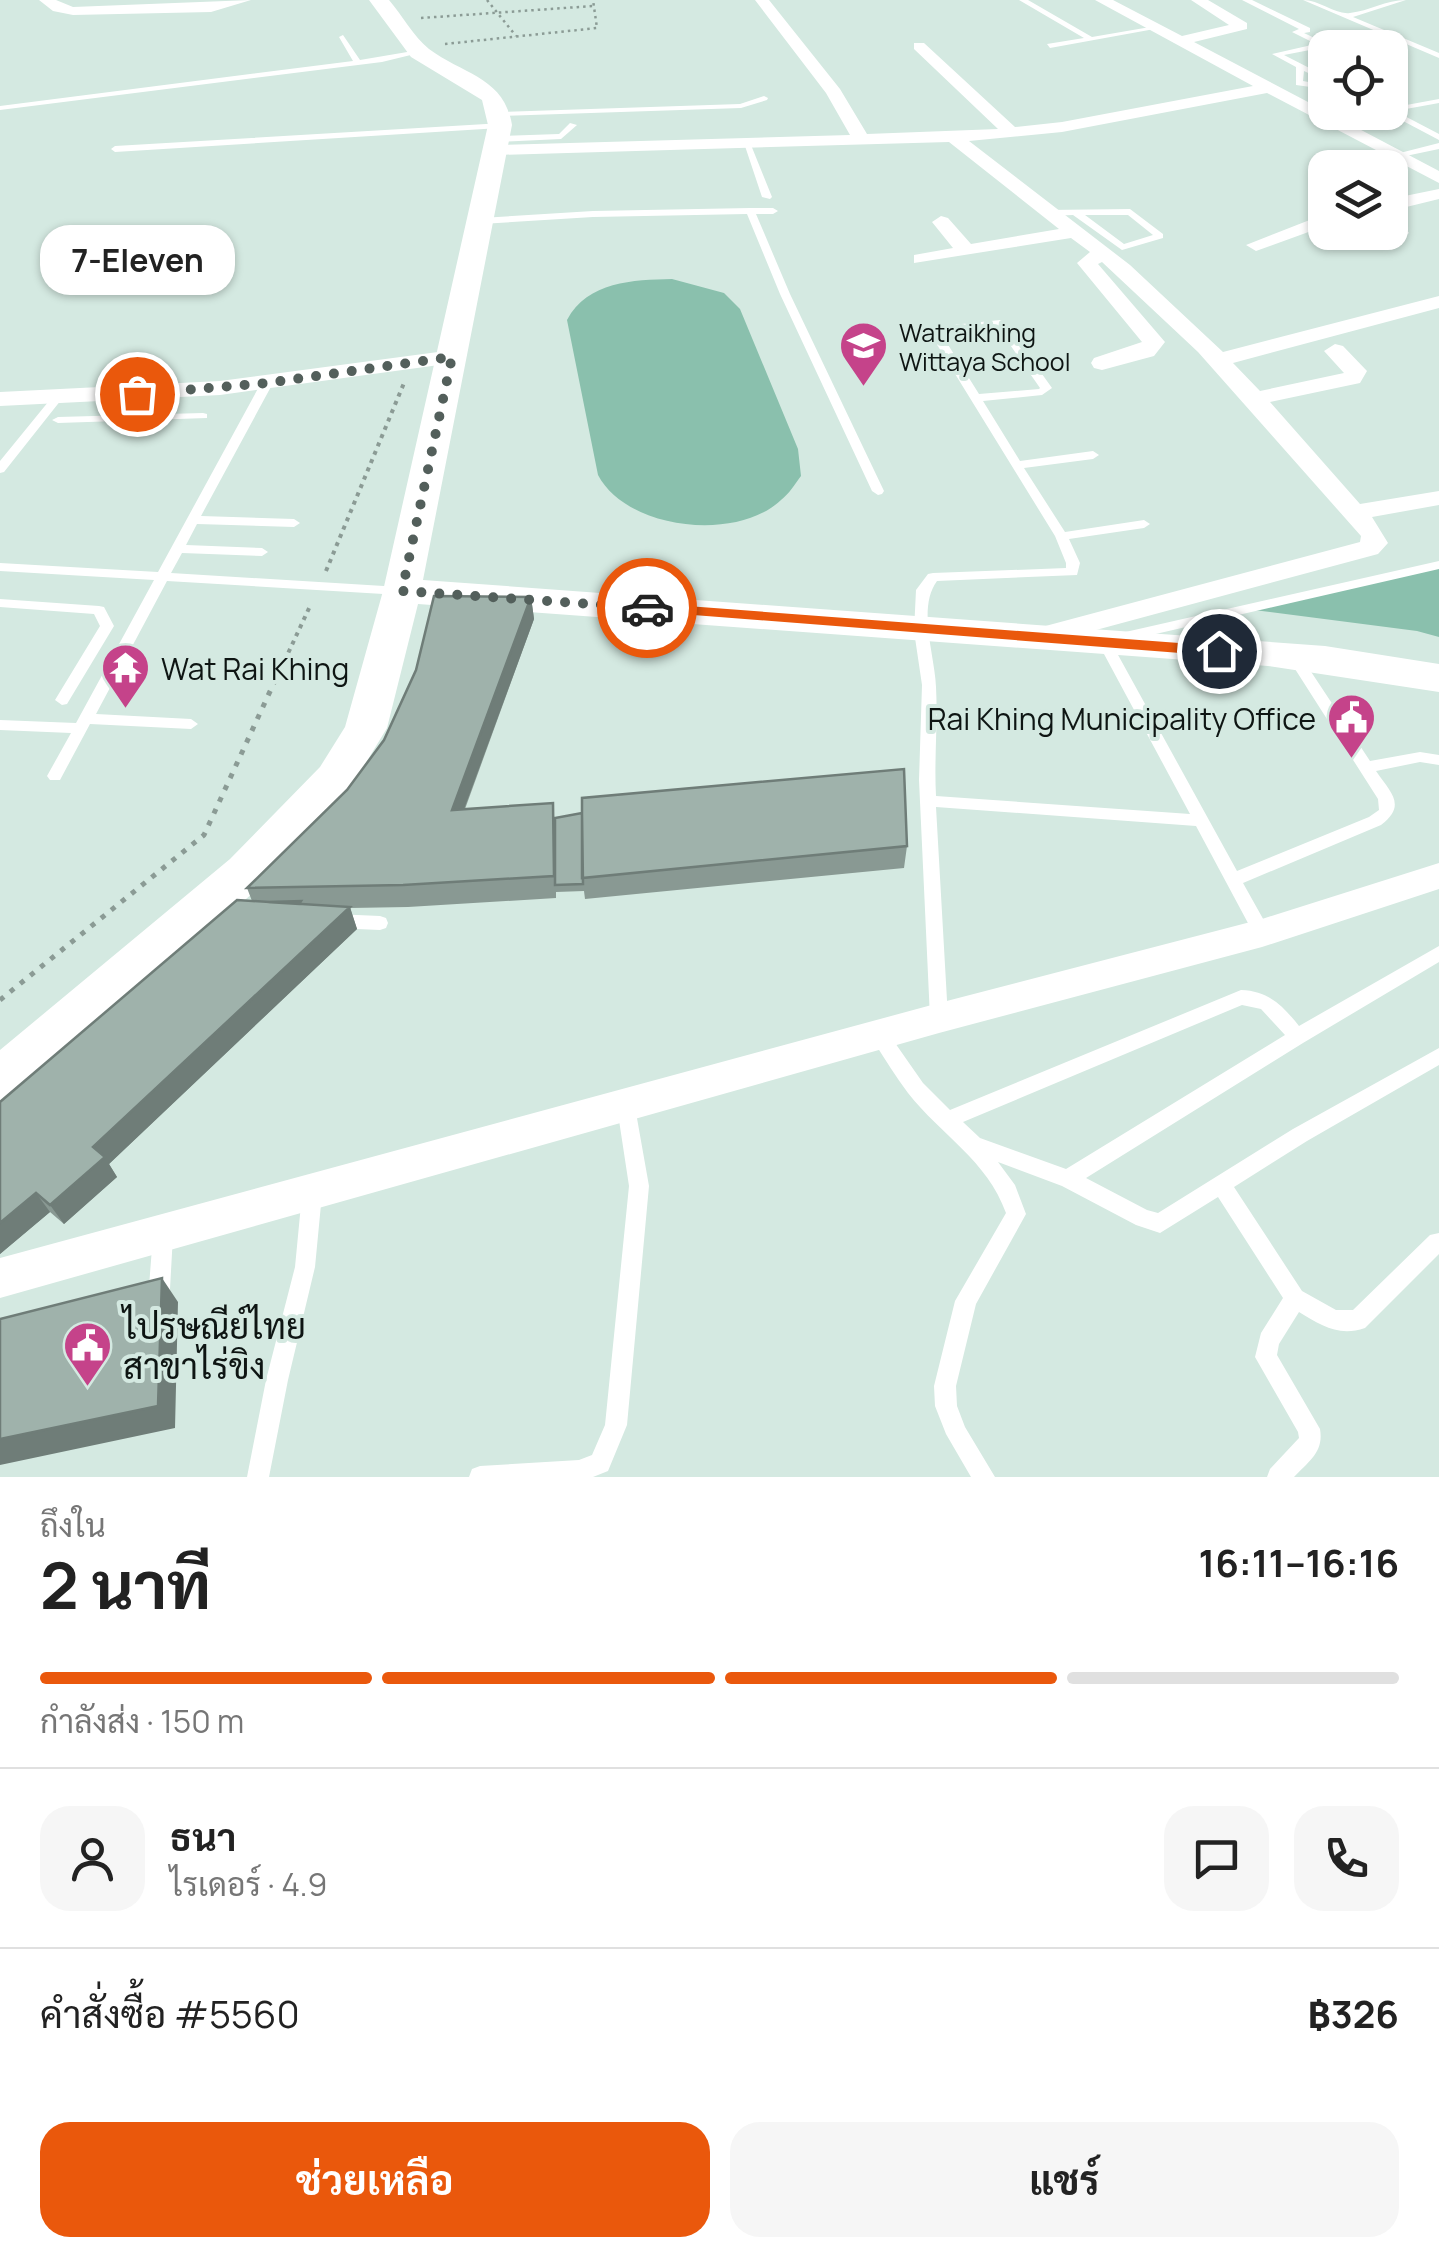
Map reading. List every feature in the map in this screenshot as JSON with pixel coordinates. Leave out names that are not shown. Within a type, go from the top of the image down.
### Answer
[{"type":"main road","points":[[0,1082],[215,915],[334,778],[366,728],[402,591],[498,132],[497,104],[483,88],[417,49],[386,10]]},
{"type":"main road","points":[[402,591],[921,631],[1104,640],[1295,658],[1439,678]]},
{"type":"street","points":[[46,0],[72,11],[211,8],[244,0]]},
{"type":"street","points":[[1102,0],[1387,150]]},
{"type":"street","points":[[1180,41],[1242,26],[1198,0]]},
{"type":"street","points":[[761,8],[834,92],[838,106],[864,142]]},
{"type":"street","points":[[920,46],[1012,132]]},
{"type":"street","points":[[498,132],[746,145],[954,138],[1062,127],[1270,88]]},
{"type":"street","points":[[834,92],[857,102],[888,140]]},
{"type":"street","points":[[954,138],[1047,213],[1074,223],[1101,254],[1144,287],[1219,360],[1373,535],[1375,543],[1369,548],[1033,638]]},
{"type":"street","points":[[1408,161],[1439,178]]},
{"type":"street","points":[[1408,201],[1439,194]]},
{"type":"street","points":[[941,222],[966,252]]},
{"type":"street","points":[[921,259],[966,252],[1074,223]]},
{"type":"street","points":[[1256,245],[1308,226]]},
{"type":"street","points":[[1101,254],[1087,263],[1154,342],[1146,351],[1102,363]]},
{"type":"street","points":[[1219,360],[1439,302]]},
{"type":"street","points":[[1254,399],[1352,378],[1356,370],[1335,352]]},
{"type":"street","points":[[0,399],[58,409],[452,357]]},
{"type":"street","points":[[1354,513],[1439,498]]},
{"type":"street","points":[[0,1278],[939,1018],[1262,934],[1435,881]]},
{"type":"lane","points":[[1023,0],[1091,39]]},
{"type":"lane","points":[[1246,0],[1307,30],[1296,32],[1308,38]]},
{"type":"lane","points":[[1307,0],[1439,56]]},
{"type":"lane","points":[[1347,16],[1402,0]]},
{"type":"lane","points":[[1050,46],[1156,28]]},
{"type":"lane","points":[[343,36],[358,63]]},
{"type":"lane","points":[[0,108],[358,63],[417,49]]},
{"type":"lane","points":[[1308,49],[1276,54],[1308,70]]},
{"type":"lane","points":[[1298,83],[1300,66]]},
{"type":"lane","points":[[1270,88],[1308,84]]},
{"type":"lane","points":[[115,149],[498,132],[741,106],[764,98]]},
{"type":"lane","points":[[1408,108],[1439,101]]},
{"type":"lane","points":[[1408,122],[1439,138]]},
{"type":"lane","points":[[498,132],[561,136],[572,125]]},
{"type":"lane","points":[[746,145],[767,197]]},
{"type":"lane","points":[[1408,152],[1439,146]]},
{"type":"lane","points":[[481,221],[772,210]]},
{"type":"lane","points":[[750,211],[784,294],[878,491]]},
{"type":"lane","points":[[1130,212],[1160,236],[1122,247],[1074,223],[1130,212]]},
{"type":"lane","points":[[939,1018],[929,801],[929,685],[921,631],[923,590],[933,576],[1072,572],[1073,563],[1061,536],[933,330],[1000,323],[1046,388],[1042,392],[976,398]]},
{"type":"lane","points":[[55,776],[267,383]]},
{"type":"lane","points":[[0,469],[58,409],[161,417],[203,416]]},
{"type":"lane","points":[[153,434],[161,417]]},
{"type":"lane","points":[[1016,464],[1093,455]]},
{"type":"lane","points":[[193,520],[294,523]]},
{"type":"lane","points":[[1061,536],[1144,524]]},
{"type":"lane","points":[[178,549],[262,552]]},
{"type":"lane","points":[[1262,934],[1104,640],[1439,565]]},
{"type":"lane","points":[[0,568],[402,591]]},
{"type":"lane","points":[[0,603],[99,610],[105,618],[107,626],[62,700]]},
{"type":"lane","points":[[1234,880],[1375,822],[1386,812],[1386,798],[1295,658]]},
{"type":"lane","points":[[0,725],[191,724]]},
{"type":"lane","points":[[1366,767],[1420,756],[1439,760]]},
{"type":"lane","points":[[929,801],[1202,822]]},
{"type":"lane","points":[[306,920],[380,923]]},
{"type":"lane","points":[[1068,1179],[1439,953]]},
{"type":"lane","points":[[949,1118],[1241,998],[1258,996],[1268,1002],[1297,1037]]},
{"type":"lane","points":[[880,1036],[916,1089],[973,1144],[1008,1192],[1016,1214],[966,1301],[945,1386],[946,1406],[957,1434],[984,1477]]},
{"type":"lane","points":[[973,1144],[1068,1179],[1160,1223],[1439,1056]]},
{"type":"lane","points":[[480,1477],[578,1471],[600,1462],[616,1425],[639,1186],[626,1107]]},
{"type":"lane","points":[[1221,1184],[1295,1298],[1334,1321],[1357,1320],[1437,1242]]},
{"type":"lane","points":[[258,1477],[277,1380],[306,1267],[312,1194]]},
{"type":"lane","points":[[134,1332],[154,1327],[161,1318],[164,1234]]},
{"type":"lane","points":[[1278,1477],[1311,1442],[1309,1430],[1266,1357],[1269,1340],[1295,1298]]},
{"type":"path","points":[[487,0],[516,36]]},
{"type":"path","points":[[386,10],[497,12],[593,3],[598,28],[417,49]]},
{"type":"path","points":[[0,1000],[204,835],[319,587],[405,380]]},
{"type":"green space","points":[[672,279],[724,293],[740,309],[798,449],[801,476],[789,492],[762,513],[738,522],[684,524],[657,518],[612,494],[598,475],[567,320],[576,307],[599,290],[627,282]]},
{"type":"green space","points":[[1439,566],[1439,637],[1254,610]]},
{"type":"building","points":[[434,596],[531,597],[452,810],[553,803],[554,876],[403,885],[247,888],[347,790],[384,740],[416,670]]},
{"type":"building","points":[[904,769],[907,846],[582,878],[582,798]]},
{"type":"building","points":[[582,813],[583,884],[555,885],[555,818]]},
{"type":"building","points":[[237,900],[350,907],[93,1147],[105,1157],[50,1205],[36,1193],[0,1223],[0,1102]]},
{"type":"building","name":"ไปรษณีย์ไทย สาขาไร่ขิง","points":[[162,1278],[158,1406],[0,1439],[0,1319]]},
{"type":"way so far","points":[[137,394],[267,383],[452,357],[402,591],[647,608]]},
{"type":"place","name":"Watraikhing Wittaya School","points":[[864,388]]},
{"type":"place","name":"7-Eleven","points":[[137,394]]},
{"type":"place","name":"Wat Rai Khing","points":[[126,710]]},
{"type":"place","name":"Rai Khing Municipality Office","points":[[1351,760]]},
{"type":"place","name":"ไปรษณีย์ไทย สาขาไร่ขิง","points":[[88,1388]]},
{"type":"route","points":[[647,608],[1219,651]]}]
